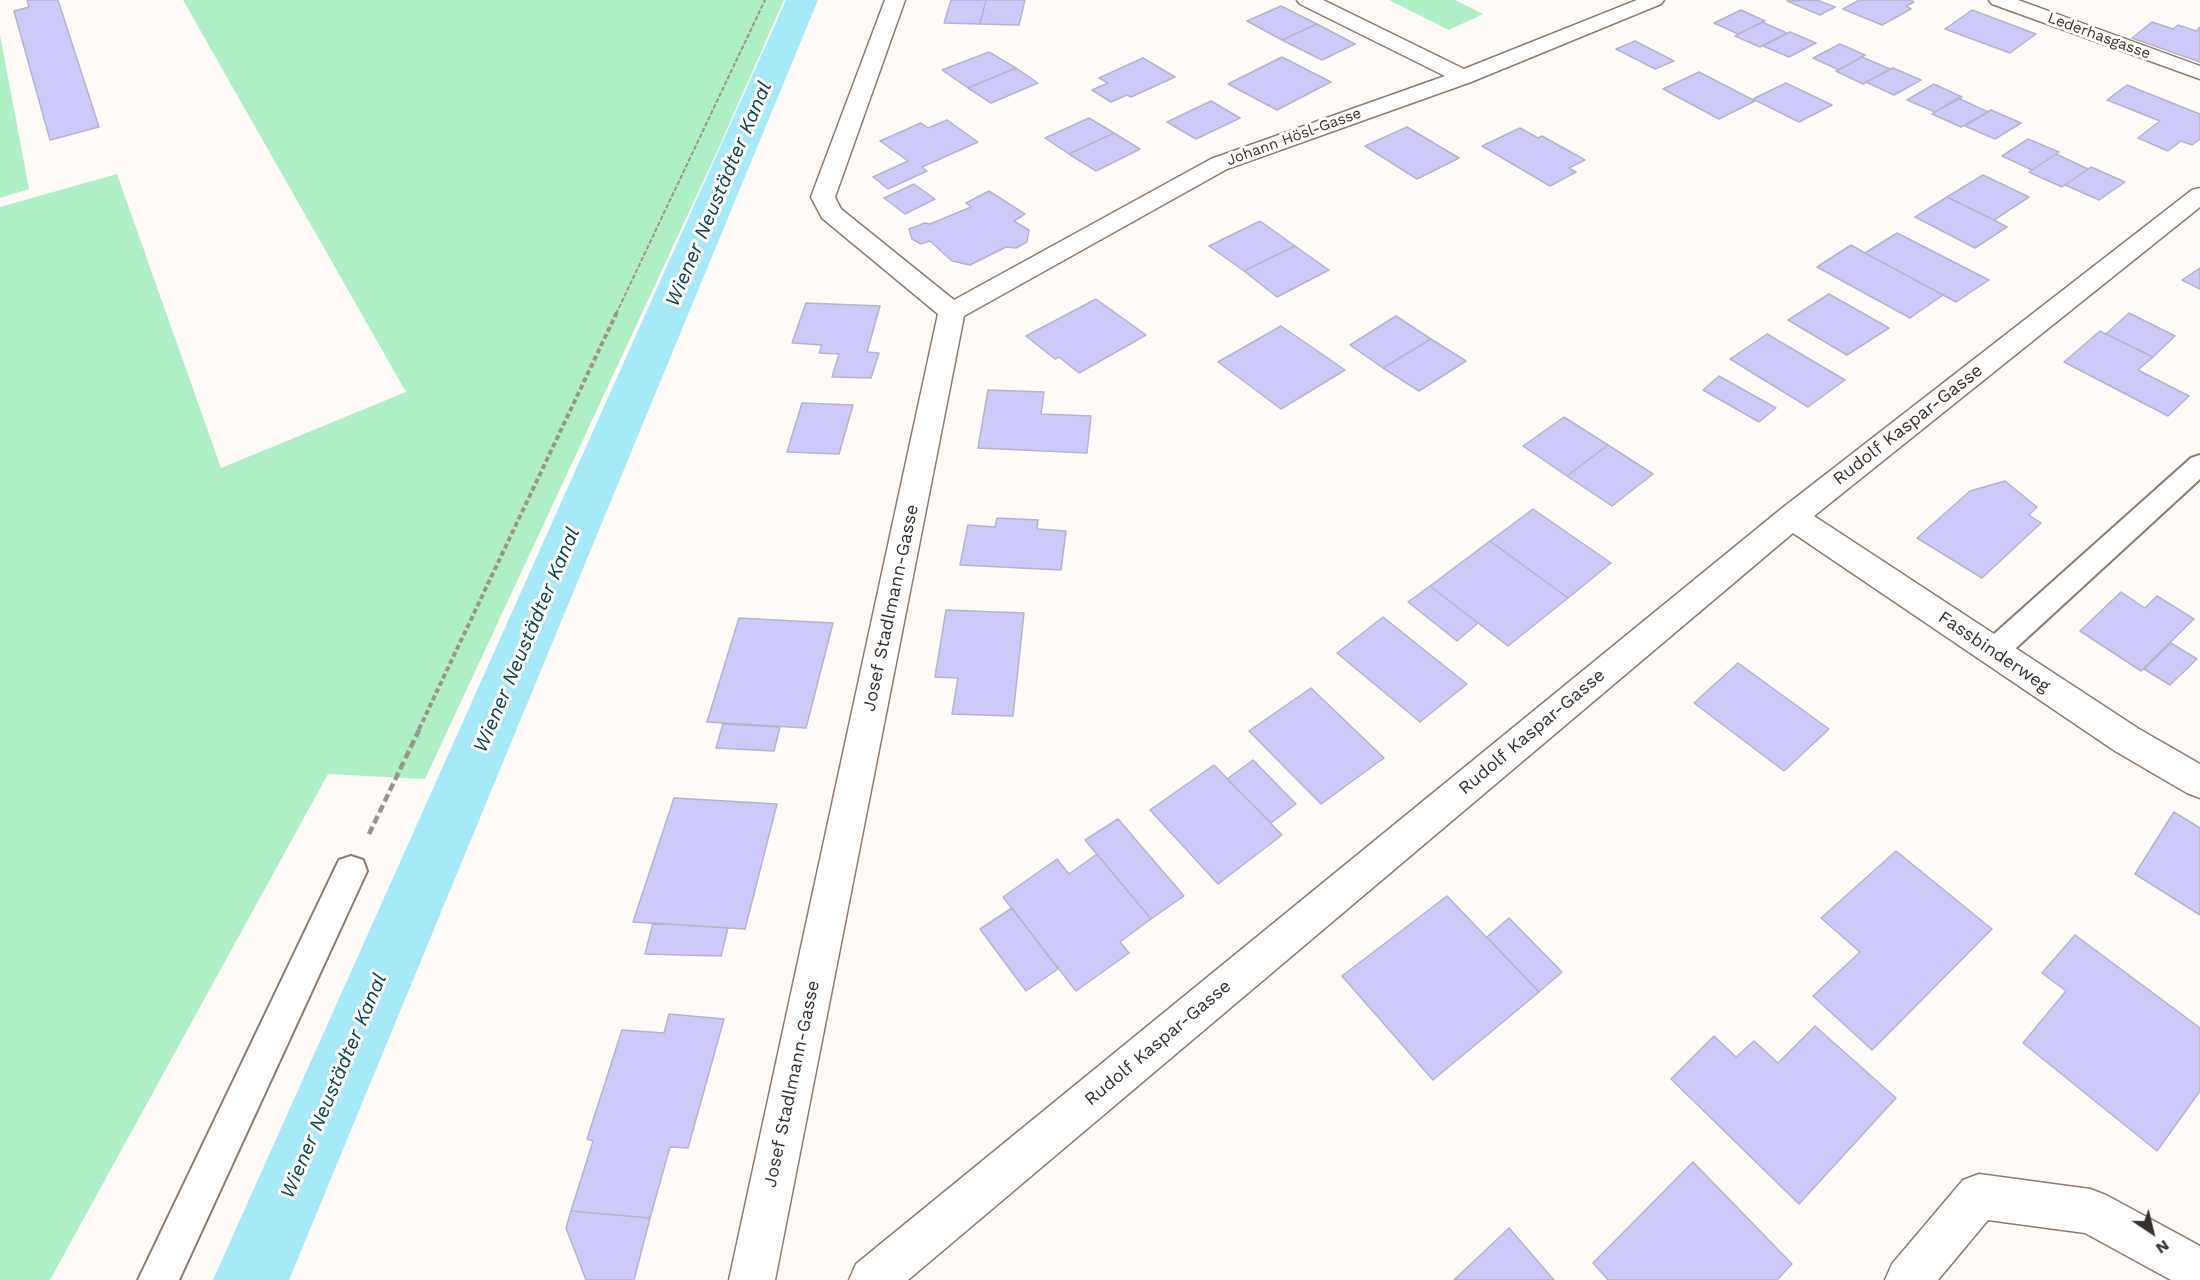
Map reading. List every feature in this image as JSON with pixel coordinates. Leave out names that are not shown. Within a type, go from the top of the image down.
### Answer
[{"type":"street","points":[[895,0],[823,197],[831,213],[952,312]]},
{"type":"street","points":[[1307,0],[1463,77]]},
{"type":"street","name":"Johann Hösl-Gasse","points":[[952,312],[1219,164],[1463,77],[1654,0]]},
{"type":"street","name":"Lederhasgasse","points":[[1999,0],[2200,73]]},
{"type":"street","name":"Rudolf Kaspar-Gasse","points":[[872,1280],[1792,517],[2200,195]]},
{"type":"street","name":"Josef Stadlmann-Gasse","points":[[752,1280],[952,312]]},
{"type":"street","name":"Fassbinderweg","points":[[1792,517],[2127,740],[2200,782]]},
{"type":"street","points":[[1908,1280],[1979,1196],[2090,1211],[2200,1271]]},
{"type":"lane","points":[[1994,651],[2200,464]]},
{"type":"lane","points":[[158,1280],[351,871]]},
{"type":"path","points":[[351,871],[765,0]]},
{"type":"green space","points":[[183,0],[784,0],[716,154],[425,779],[328,774],[50,1280],[0,1280],[0,207],[117,174],[221,468],[406,392]]},
{"type":"green space","points":[[1389,0],[1455,0],[1483,14],[1449,30]]},
{"type":"green space","points":[[0,35],[29,189],[0,198]]},
{"type":"building","points":[[27,0],[58,0],[99,127],[50,140],[14,11],[29,7]]},
{"type":"building","points":[[951,0],[986,0],[980,24],[944,23]]},
{"type":"building","points":[[986,0],[1025,0],[1019,25],[980,24]]},
{"type":"building","points":[[1817,0],[1835,7],[1820,15],[1787,1]]},
{"type":"building","points":[[1859,0],[1911,0],[1914,2],[1906,6],[1911,9],[1882,25],[1843,9]]},
{"type":"building","points":[[1281,6],[1317,24],[1282,40],[1247,21]]},
{"type":"building","points":[[1741,10],[1765,21],[1738,34],[1714,23]]},
{"type":"building","points":[[1972,10],[2036,34],[2010,53],[1945,29]]},
{"type":"building","points":[[1762,22],[1787,33],[1760,47],[1735,36]]},
{"type":"building","points":[[2152,22],[2173,29],[2178,25],[2196,31],[2200,27],[2200,62],[2132,38]]},
{"type":"building","points":[[1317,24],[1355,44],[1322,60],[1282,40]]},
{"type":"building","points":[[1790,32],[1816,43],[1789,57],[1763,46]]},
{"type":"building","points":[[1635,41],[1674,61],[1655,69],[1616,49]]},
{"type":"building","points":[[1840,44],[1865,55],[1839,70],[1813,58]]},
{"type":"building","points":[[989,52],[1016,68],[968,88],[942,70]]},
{"type":"building","points":[[1282,57],[1331,82],[1277,110],[1228,84]]},
{"type":"building","points":[[1862,57],[1890,69],[1863,84],[1836,71]]},
{"type":"building","points":[[1143,58],[1175,77],[1131,97],[1127,95],[1111,102],[1092,90],[1108,83],[1099,78]]},
{"type":"building","points":[[1016,68],[1038,83],[991,103],[968,88]]},
{"type":"building","points":[[1893,68],[1921,80],[1894,95],[1866,82]]},
{"type":"building","points":[[1699,72],[1755,101],[1719,119],[1663,89]]},
{"type":"building","points":[[1786,83],[1832,105],[1799,122],[1753,99]]},
{"type":"building","points":[[1934,84],[1962,97],[1935,112],[1907,100]]},
{"type":"building","points":[[2127,85],[2200,114],[2200,139],[2192,145],[2181,141],[2168,151],[2138,138],[2160,121],[2107,100]]},
{"type":"building","points":[[1958,98],[1988,112],[1961,127],[1932,114]]},
{"type":"building","points":[[1211,101],[1240,118],[1196,139],[1167,122]]},
{"type":"building","points":[[1991,110],[2021,123],[1995,139],[1965,126]]},
{"type":"building","points":[[1089,118],[1114,133],[1069,154],[1045,138]]},
{"type":"building","points":[[947,120],[978,142],[922,167],[927,171],[888,189],[873,177],[908,161],[880,141],[921,123],[928,128]]},
{"type":"building","points":[[1407,127],[1459,158],[1417,179],[1365,146]]},
{"type":"building","points":[[1520,128],[1538,138],[1542,136],[1585,160],[1569,168],[1576,172],[1550,186],[1482,146]]},
{"type":"building","points":[[1114,133],[1140,149],[1096,171],[1069,154]]},
{"type":"building","points":[[2028,139],[2059,152],[2032,170],[2002,156]]},
{"type":"building","points":[[2056,154],[2088,169],[2062,187],[2029,172]]},
{"type":"building","points":[[2091,167],[2125,182],[2099,200],[2065,185]]},
{"type":"building","points":[[1983,175],[2029,197],[1994,220],[1947,197]]},
{"type":"building","points":[[914,184],[935,199],[905,214],[884,198]]},
{"type":"building","points":[[989,191],[1025,214],[1014,221],[1029,230],[1027,242],[1016,248],[1006,247],[970,265],[952,261],[930,241],[921,244],[912,239],[909,229],[925,223],[930,224],[971,207],[966,203]]},
{"type":"building","points":[[1947,197],[2007,227],[1975,248],[1915,217]]},
{"type":"building","points":[[1260,221],[1295,246],[1244,271],[1209,246]]},
{"type":"building","points":[[1897,233],[1989,280],[1956,302],[1865,253]]},
{"type":"building","points":[[1851,245],[1943,295],[1910,318],[1817,267]]},
{"type":"building","points":[[1295,246],[1329,270],[1277,297],[1244,271]]},
{"type":"building","points":[[2200,268],[2200,289],[2182,280]]},
{"type":"building","points":[[1829,294],[1889,328],[1847,355],[1788,320]]},
{"type":"building","points":[[1096,299],[1146,335],[1079,373],[1059,357],[1055,359],[1026,336]]},
{"type":"building","points":[[806,303],[880,306],[867,352],[879,353],[871,378],[832,377],[839,354],[819,353],[822,345],[792,343]]},
{"type":"building","points":[[2129,313],[2175,336],[2153,357],[2106,334]]},
{"type":"building","points":[[1396,316],[1431,339],[1383,368],[1350,345]]},
{"type":"building","points":[[1281,326],[1345,370],[1281,409],[1218,362]]},
{"type":"building","points":[[2100,331],[2153,357],[2138,370],[2189,396],[2168,416],[2064,362]]},
{"type":"building","points":[[1767,334],[1845,380],[1808,407],[1730,359]]},
{"type":"building","points":[[1431,339],[1466,361],[1419,391],[1383,368]]},
{"type":"building","points":[[1719,376],[1776,408],[1759,422],[1703,390]]},
{"type":"building","points":[[988,390],[1044,392],[1041,414],[1091,416],[1087,453],[978,448]]},
{"type":"building","points":[[802,403],[853,405],[839,454],[787,452]]},
{"type":"building","points":[[1564,417],[1608,445],[1567,476],[1523,446]]},
{"type":"building","points":[[1608,445],[1653,474],[1612,506],[1567,476]]},
{"type":"building","points":[[2005,481],[2037,507],[2029,515],[2041,523],[1982,578],[1917,538],[1970,491]]},
{"type":"building","points":[[1533,509],[1611,563],[1568,598],[1490,541]]},
{"type":"building","points":[[997,518],[1038,520],[1037,529],[1066,531],[1061,570],[960,565],[968,525],[995,527]]},
{"type":"building","points":[[1490,541],[1568,598],[1508,646],[1430,586]]},
{"type":"building","points":[[1430,586],[1478,623],[1457,641],[1408,602]]},
{"type":"building","points":[[2121,592],[2145,608],[2157,596],[2194,619],[2141,671],[2080,631]]},
{"type":"building","points":[[946,610],[1024,613],[1013,716],[952,714],[958,678],[935,677]]},
{"type":"building","points":[[1383,617],[1467,684],[1420,722],[1337,653]]},
{"type":"building","points":[[739,618],[833,623],[806,728],[707,722]]},
{"type":"building","points":[[2171,643],[2197,659],[2170,685],[2144,669]]},
{"type":"building","points":[[1738,663],[1829,729],[1784,771],[1694,703]]},
{"type":"building","points":[[1311,688],[1384,758],[1321,804],[1249,731]]},
{"type":"building","points":[[723,724],[780,727],[774,751],[716,748]]},
{"type":"building","points":[[1253,760],[1296,804],[1271,823],[1227,779]]},
{"type":"building","points":[[1214,765],[1282,835],[1218,884],[1150,810]]},
{"type":"building","points":[[674,798],[777,804],[745,929],[633,922]]},
{"type":"building","points":[[2174,812],[2200,828],[2200,915],[2135,874]]},
{"type":"building","points":[[1118,819],[1184,896],[1151,919],[1085,840]]},
{"type":"building","points":[[1896,851],[1992,929],[1872,1050],[1813,996],[1860,952],[1821,918]]},
{"type":"building","points":[[1097,854],[1151,919],[1120,942],[1129,953],[1076,991],[1003,897],[1057,859],[1069,874]]},
{"type":"building","points":[[1447,896],[1539,992],[1433,1080],[1342,976]]},
{"type":"building","points":[[1012,908],[1058,969],[1026,991],[980,929]]},
{"type":"building","points":[[1509,918],[1562,972],[1539,992],[1487,937]]},
{"type":"building","points":[[653,923],[728,928],[721,956],[645,954]]},
{"type":"building","points":[[2075,935],[2200,1028],[2200,1091],[2157,1151],[2023,1043],[2066,991],[2042,973]]},
{"type":"building","points":[[669,1014],[724,1019],[688,1148],[670,1147],[650,1218],[571,1211],[593,1141],[587,1139],[622,1030],[664,1033]]},
{"type":"building","points":[[1815,1026],[1896,1098],[1799,1204],[1671,1079],[1714,1036],[1736,1057],[1754,1041],[1778,1063]]},
{"type":"building","points":[[1693,1162],[1792,1264],[1777,1280],[1608,1280],[1593,1263]]},
{"type":"building","points":[[571,1211],[650,1218],[634,1280],[586,1280],[566,1228]]},
{"type":"building","points":[[1509,1228],[1554,1280],[1454,1280]]},
{"type":"waterway","name":"Wiener Neustädter Kanal","points":[[251,1280],[802,0]]}]
